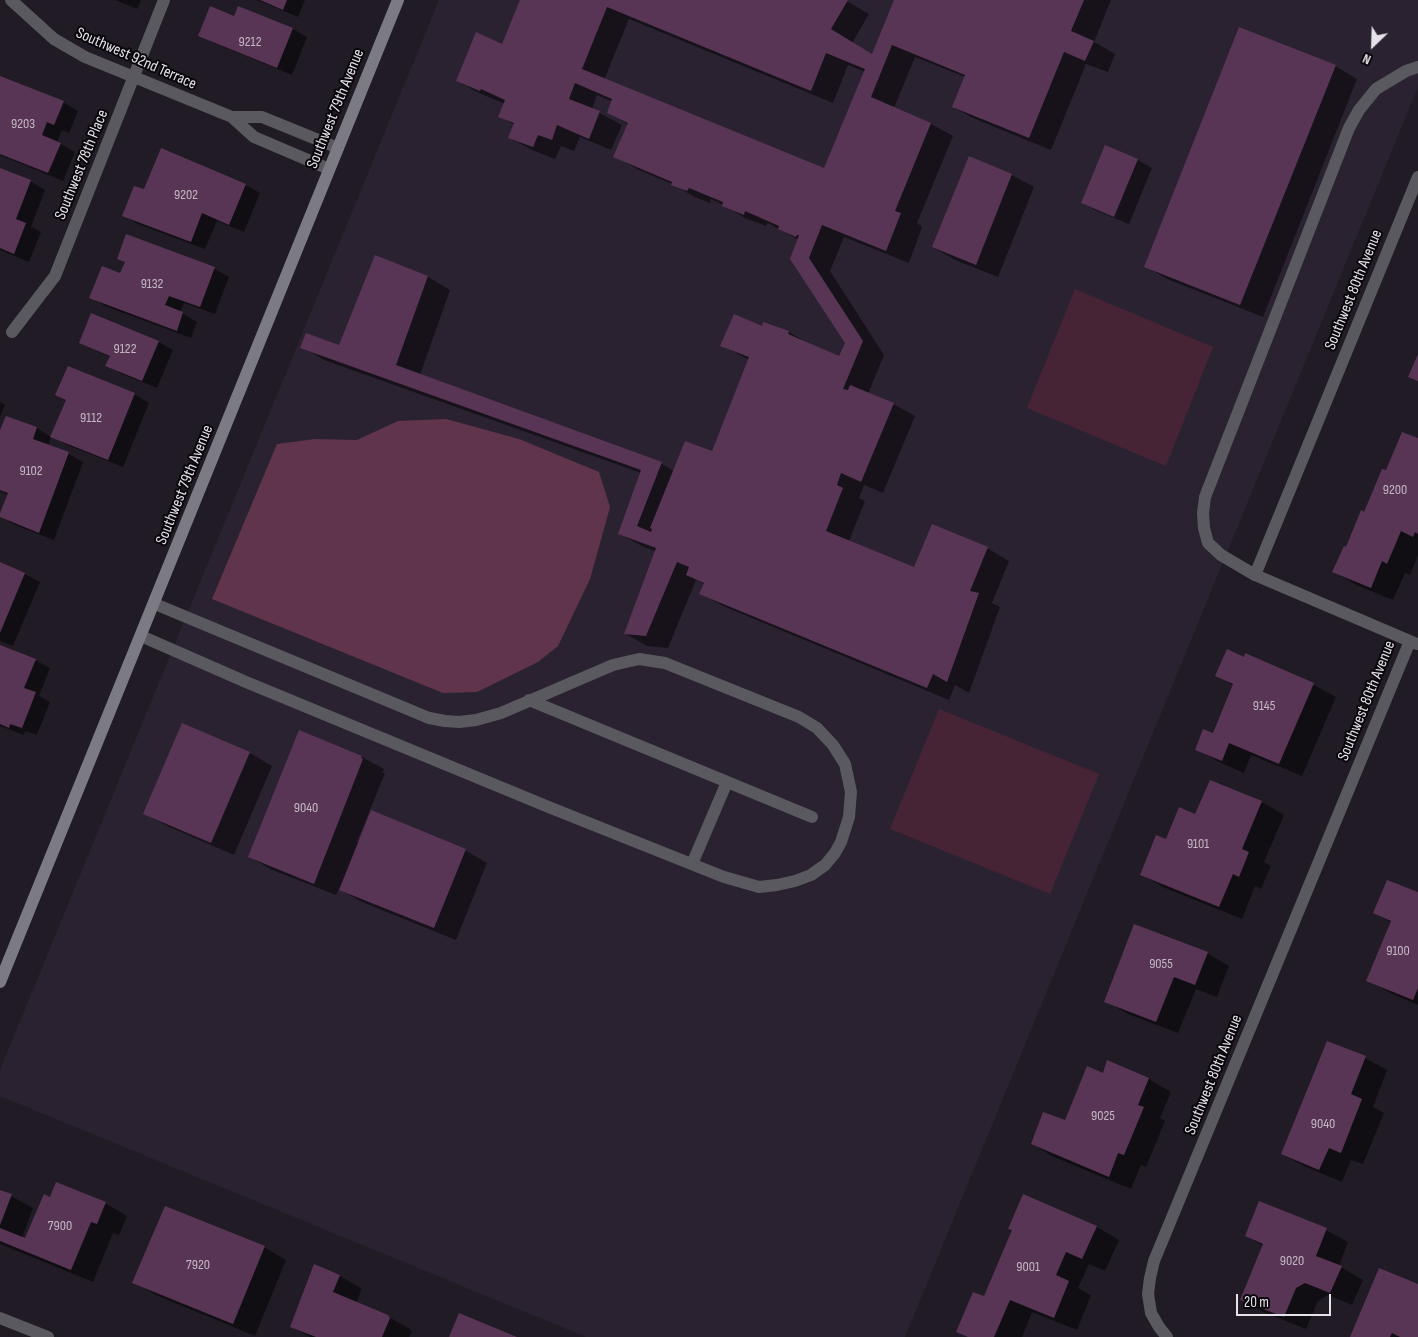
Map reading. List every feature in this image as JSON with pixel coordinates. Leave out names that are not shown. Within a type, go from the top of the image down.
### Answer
[{"type":"street","name":"Southwest 92nd Terrace","points":[[11,0],[54,39],[85,57],[232,117],[254,137],[329,169]]},
{"type":"street","name":"Southwest 78th Place","points":[[12,332],[55,276],[164,0]]},
{"type":"street","name":"Southwest 79th Avenue","points":[[0,982],[398,0]]},
{"type":"street","points":[[1255,575],[1221,555],[1208,543],[1203,513],[1205,497],[1349,128],[1359,110],[1376,89],[1406,70],[1418,67]]},
{"type":"street","name":"Southwest 92nd Terrace","points":[[232,117],[262,117],[338,148]]},
{"type":"street","name":"Southwest 80th Avenue","points":[[1163,1332],[1151,1312],[1148,1294],[1154,1261],[1414,643],[1255,575],[1418,177]]},
{"type":"street","points":[[141,636],[246,682],[523,797],[724,877],[759,887],[795,881],[811,875],[825,865],[841,842],[849,817],[851,792],[845,764],[826,736],[799,717],[665,663],[639,659],[613,665],[501,713],[476,720],[459,722],[428,718],[154,604]]},
{"type":"street","points":[[529,700],[812,818]]},
{"type":"street","points":[[692,864],[727,782]]},
{"type":"street","points":[[0,1318],[48,1337]]},
{"type":"shaded area","points":[[439,0],[1418,0],[1418,87],[905,1337],[586,1337],[0,1096],[0,1070]]},
{"type":"shaded area","points":[[1075,289],[1213,347],[1166,466],[1027,408]]},
{"type":"shaded area","points":[[446,419],[519,439],[599,472],[610,507],[590,579],[558,646],[538,662],[477,692],[443,693],[212,599],[277,444],[315,439],[357,440],[398,421]]},
{"type":"shaded area","points":[[939,709],[1099,774],[1050,894],[890,829]]},
{"type":"building","points":[[260,0],[287,0],[283,10]]},
{"type":"building","points":[[520,0],[848,0],[831,29],[872,54],[894,0],[1084,0],[1071,31],[1094,41],[1085,61],[1064,52],[1029,138],[952,107],[965,75],[892,45],[871,97],[931,123],[895,211],[901,213],[886,251],[822,225],[809,258],[863,341],[843,389],[848,390],[850,385],[894,403],[861,482],[841,473],[837,485],[843,488],[826,531],[914,567],[932,524],[988,547],[970,591],[979,593],[947,682],[933,674],[927,688],[699,594],[704,583],[686,575],[689,567],[677,562],[646,636],[624,634],[656,548],[618,534],[641,470],[300,348],[306,333],[339,345],[375,255],[428,276],[396,365],[662,462],[637,526],[651,532],[652,529],[650,528],[685,441],[712,451],[749,357],[720,346],[734,314],[762,326],[763,322],[789,331],[788,334],[839,356],[845,343],[790,259],[799,235],[796,237],[778,229],[779,226],[745,211],[744,215],[722,206],[723,202],[689,188],[687,191],[671,185],[672,182],[613,157],[628,123],[607,113],[612,99],[575,83],[569,99],[600,111],[589,139],[557,125],[552,140],[538,135],[533,147],[508,138],[514,123],[498,117],[505,100],[481,89],[480,91],[456,81],[476,32],[502,44]],"holes":[[[607,7],[811,91],[826,53],[865,69],[824,168],[582,69]]]},
{"type":"building","points":[[210,6],[234,16],[238,6],[293,28],[277,68],[198,36]]},
{"type":"building","points":[[1239,27],[1336,65],[1240,305],[1144,267]]},
{"type":"building","points":[[0,76],[64,101],[54,125],[47,122],[42,135],[61,143],[48,173],[0,154]]},
{"type":"building","points":[[1105,145],[1138,159],[1114,217],[1081,203]]},
{"type":"building","points":[[161,148],[246,184],[229,225],[202,213],[191,242],[122,216],[134,186],[144,189]]},
{"type":"building","points":[[969,156],[1012,174],[976,265],[932,247]]},
{"type":"building","points":[[0,168],[31,180],[16,219],[26,223],[14,254],[0,248]]},
{"type":"building","points":[[126,234],[215,267],[200,307],[169,296],[165,305],[183,312],[177,331],[89,298],[102,266],[120,273],[125,262],[117,259]]},
{"type":"building","points":[[91,313],[159,341],[142,381],[105,366],[110,356],[79,343]]},
{"type":"building","points":[[1418,354],[1418,381],[1408,377]]},
{"type":"building","points":[[68,366],[135,393],[108,460],[50,437],[66,400],[55,395]]},
{"type":"building","points":[[6,416],[37,427],[33,439],[69,452],[39,533],[0,517],[8,493],[0,490],[0,430]]},
{"type":"building","points":[[1402,432],[1418,438],[1418,534],[1415,532],[1413,537],[1401,531],[1387,564],[1382,561],[1371,588],[1332,572],[1344,546],[1346,547],[1361,510],[1364,512],[1382,469],[1386,470]]},
{"type":"building","points":[[0,562],[25,573],[0,633]]},
{"type":"building","points":[[0,645],[36,659],[24,688],[36,692],[22,728],[10,724],[9,728],[0,724]]},
{"type":"building","points":[[1227,649],[1244,657],[1245,653],[1314,683],[1279,764],[1229,743],[1222,761],[1195,750],[1203,729],[1213,733],[1233,684],[1215,676]]},
{"type":"building","points":[[182,723],[250,752],[211,843],[143,814]]},
{"type":"building","points":[[299,730],[362,756],[361,758],[363,759],[314,884],[248,857]]},
{"type":"building","points":[[1210,780],[1262,801],[1242,849],[1249,852],[1239,877],[1233,874],[1219,907],[1140,875],[1156,835],[1166,839],[1179,807],[1195,814]]},
{"type":"building","points":[[371,810],[466,849],[434,928],[339,890]]},
{"type":"building","points":[[1387,880],[1418,892],[1418,988],[1413,1000],[1366,981],[1391,921],[1373,913]]},
{"type":"building","points":[[1134,924],[1208,952],[1195,985],[1174,977],[1156,1022],[1104,1002]]},
{"type":"building","points":[[1327,1041],[1366,1056],[1351,1094],[1362,1099],[1341,1153],[1329,1148],[1319,1170],[1281,1154]]},
{"type":"building","points":[[1107,1060],[1149,1078],[1138,1105],[1144,1107],[1124,1155],[1118,1153],[1109,1177],[1031,1144],[1043,1112],[1065,1120],[1087,1066],[1103,1073]]},
{"type":"building","points":[[56,1182],[106,1202],[97,1224],[91,1222],[71,1270],[0,1241],[0,1228],[25,1238],[44,1194],[50,1197]]},
{"type":"building","points":[[0,1190],[12,1194],[0,1225]]},
{"type":"building","points":[[1023,1194],[1097,1226],[1082,1259],[1066,1252],[1056,1275],[1069,1281],[1054,1318],[1010,1300],[994,1337],[968,1337],[956,1332],[973,1292],[984,1296],[1012,1230],[1008,1229]]},
{"type":"building","points":[[1259,1201],[1327,1228],[1316,1256],[1342,1266],[1330,1293],[1305,1283],[1296,1288],[1284,1317],[1240,1300],[1263,1244],[1245,1236]]},
{"type":"building","points":[[165,1206],[265,1246],[233,1324],[132,1283]]},
{"type":"building","points":[[314,1264],[340,1275],[333,1292],[388,1315],[390,1318],[382,1337],[316,1337],[290,1327]]},
{"type":"building","points":[[1379,1268],[1418,1284],[1418,1337],[1400,1337],[1392,1333],[1390,1337],[1350,1337]]},
{"type":"building","points":[[459,1313],[517,1337],[449,1337]]}]
